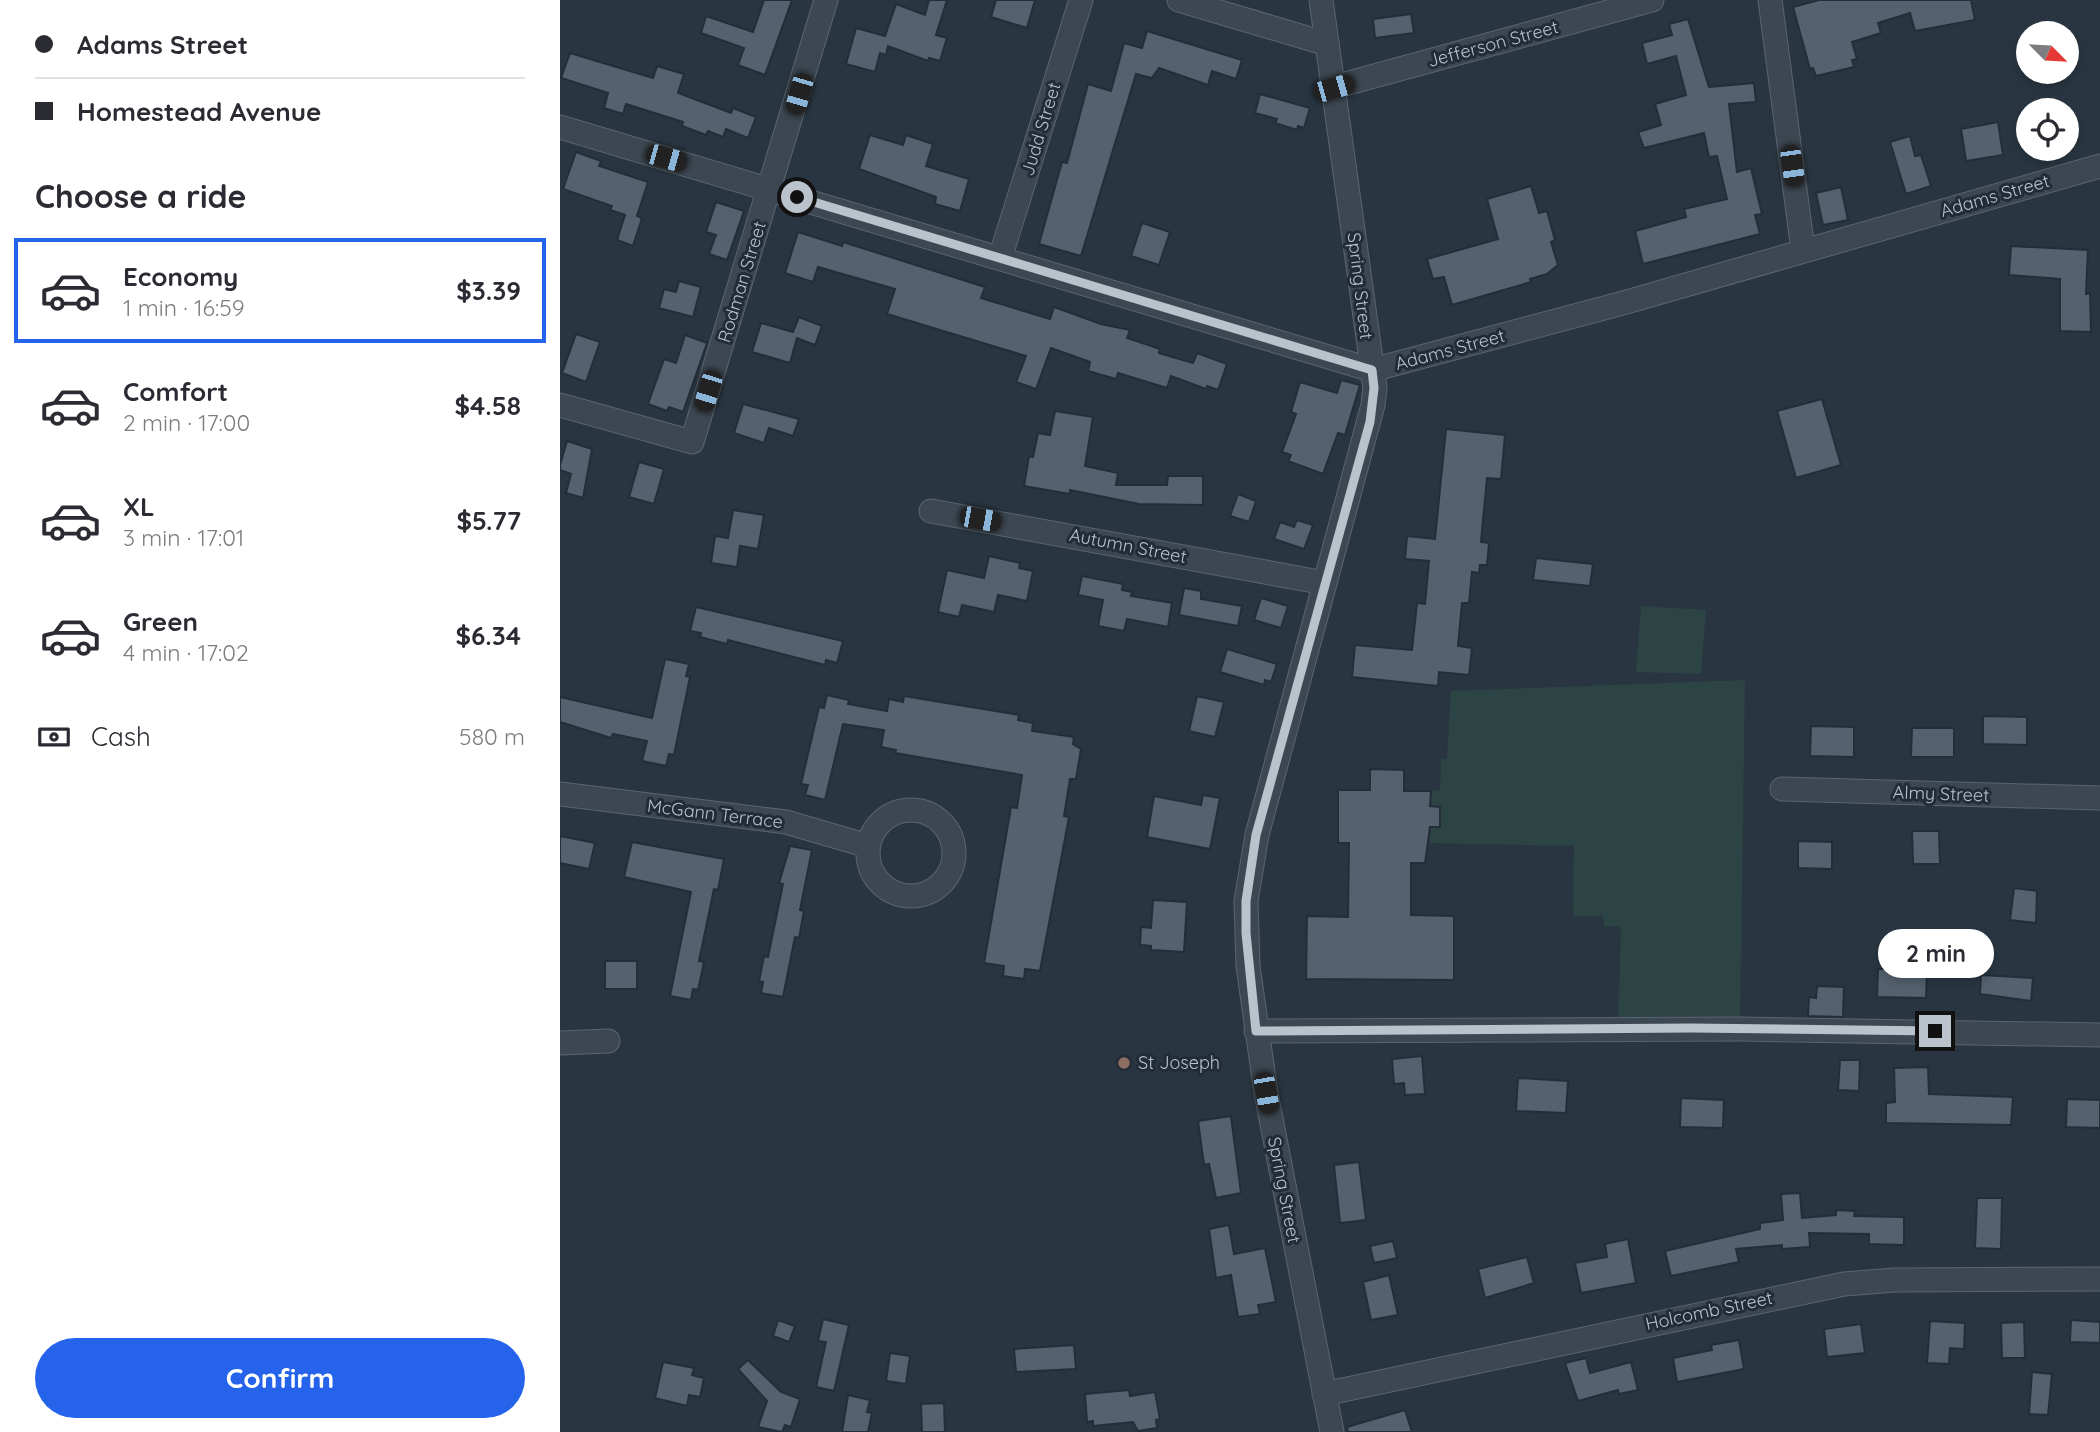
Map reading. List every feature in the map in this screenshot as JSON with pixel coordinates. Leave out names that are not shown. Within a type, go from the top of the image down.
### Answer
[{"type":"street","name":"Rodman Street","points":[[560,405],[692,442],[771,189],[826,0]]},
{"type":"street","name":"Judd Street","points":[[1000,258],[1081,0]]},
{"type":"street","points":[[1179,0],[1327,44]]},
{"type":"street","name":"Spring Street","points":[[1321,0],[1374,388],[1370,422],[1266,798],[1250,870],[1246,933],[1256,1031],[1331,1432]]},
{"type":"street","name":"Jefferson Street","points":[[1334,88],[1652,0]]},
{"type":"street","points":[[1770,0],[1803,250]]},
{"type":"street","name":"Adams Street","points":[[560,127],[1372,370],[1623,303],[2100,166]]},
{"type":"street","name":"Autumn Street","points":[[930,511],[1325,583]]},
{"type":"street","name":"Almy Street","points":[[1782,789],[2100,798]]},
{"type":"street","name":"McGann Terrace","points":[[560,794],[786,822],[868,846]]},
{"type":"street","points":[[1256,1031],[1740,1028],[2100,1035]]},
{"type":"street","points":[[560,1043],[608,1041]]},
{"type":"street","name":"Holcomb Street","points":[[1324,1394],[1844,1284],[1895,1280],[2100,1279]]},
{"type":"green space","points":[[1641,606],[1706,610],[1701,674],[1636,672]]},
{"type":"green space","points":[[1745,680],[1740,1029],[1618,1029],[1621,926],[1604,926],[1603,916],[1573,916],[1574,846],[1430,843],[1430,827],[1440,827],[1440,807],[1430,806],[1431,791],[1440,790],[1441,759],[1447,758],[1451,691]]},
{"type":"building","points":[[764,0],[792,0],[765,75],[738,65],[744,48],[701,33],[706,16],[753,32]]},
{"type":"building","points":[[929,0],[947,0],[936,35],[947,38],[940,61],[929,58],[928,61],[888,46],[886,55],[880,53],[875,72],[846,64],[856,28],[885,36],[896,4],[925,15]]},
{"type":"building","points":[[996,0],[1035,0],[1027,28],[991,17]]},
{"type":"building","points":[[1819,0],[1971,0],[1975,20],[1915,31],[1910,13],[1878,23],[1881,33],[1852,42],[1857,59],[1852,60],[1854,67],[1816,76],[1813,68],[1810,69],[1793,7]]},
{"type":"building","points":[[1411,14],[1414,33],[1375,38],[1373,19]]},
{"type":"building","points":[[1688,19],[1709,87],[1754,83],[1756,102],[1729,104],[1737,172],[1751,168],[1762,214],[1755,215],[1760,234],[1643,264],[1635,231],[1686,217],[1684,209],[1727,199],[1717,156],[1709,157],[1704,133],[1644,148],[1638,132],[1661,125],[1655,104],[1686,95],[1676,56],[1647,64],[1642,43],[1672,35],[1669,24]]},
{"type":"building","points":[[1147,31],[1242,60],[1236,79],[1212,71],[1208,85],[1159,68],[1152,78],[1136,74],[1081,256],[1039,244],[1062,162],[1067,163],[1088,84],[1111,91],[1124,43],[1142,48]]},
{"type":"building","points":[[570,53],[653,78],[657,66],[684,74],[678,93],[731,113],[733,108],[756,117],[748,138],[726,129],[723,137],[708,131],[706,135],[682,126],[683,122],[626,104],[623,114],[604,108],[608,93],[561,78]]},
{"type":"building","points":[[1260,94],[1310,108],[1304,128],[1298,126],[1297,130],[1275,123],[1277,119],[1255,113]]},
{"type":"building","points":[[1998,122],[2003,155],[1966,161],[1961,129]]},
{"type":"building","points":[[870,135],[903,145],[906,135],[933,144],[926,166],[969,179],[960,211],[935,204],[936,197],[859,169]]},
{"type":"building","points":[[1910,136],[1915,156],[1921,155],[1931,186],[1906,194],[1890,142]]},
{"type":"building","points":[[576,152],[601,161],[599,166],[648,182],[637,216],[642,218],[633,246],[617,240],[625,215],[610,210],[612,206],[563,189]]},
{"type":"building","points":[[1531,186],[1539,213],[1547,211],[1555,240],[1551,242],[1558,265],[1547,274],[1530,279],[1531,282],[1452,305],[1444,277],[1433,279],[1427,259],[1498,239],[1487,199]]},
{"type":"building","points":[[1841,187],[1848,220],[1823,225],[1816,193]]},
{"type":"building","points":[[716,202],[744,211],[727,260],[709,254],[716,235],[706,232]]},
{"type":"building","points":[[1142,223],[1170,232],[1159,265],[1131,256]]},
{"type":"building","points":[[798,232],[842,246],[843,242],[985,287],[981,298],[1050,319],[1054,307],[1101,324],[1130,330],[1127,338],[1160,349],[1159,353],[1193,363],[1197,353],[1227,364],[1218,390],[1207,386],[1206,389],[1171,376],[1167,388],[1118,373],[1116,379],[1088,371],[1090,362],[1051,348],[1036,389],[1016,382],[1026,356],[887,314],[895,289],[818,267],[813,282],[785,273]]},
{"type":"building","points":[[2011,246],[2088,250],[2086,294],[2090,293],[2091,332],[2060,331],[2060,279],[2009,275]]},
{"type":"building","points":[[679,281],[701,287],[693,317],[659,308],[664,289],[676,292]]},
{"type":"building","points":[[799,317],[822,326],[815,345],[797,338],[790,363],[752,352],[761,323],[793,332]]},
{"type":"building","points":[[576,334],[600,342],[586,382],[562,373]]},
{"type":"building","points":[[685,335],[707,343],[683,412],[669,407],[667,411],[648,404],[664,359],[676,363]]},
{"type":"building","points":[[1341,380],[1360,385],[1345,435],[1338,433],[1323,474],[1288,461],[1291,455],[1282,452],[1296,414],[1291,412],[1300,382],[1337,393]]},
{"type":"building","points":[[1822,399],[1841,465],[1796,478],[1777,411]]},
{"type":"building","points":[[743,404],[799,419],[793,436],[769,428],[764,443],[734,433]]},
{"type":"building","points":[[1055,411],[1093,417],[1085,466],[1118,473],[1116,485],[1167,485],[1168,476],[1203,476],[1203,505],[1139,504],[1070,490],[1070,494],[1024,486],[1029,456],[1033,457],[1038,433],[1050,435]]},
{"type":"building","points":[[1446,429],[1505,435],[1501,479],[1487,478],[1481,542],[1489,543],[1487,565],[1480,565],[1479,573],[1472,572],[1469,603],[1462,603],[1458,646],[1472,648],[1469,675],[1439,672],[1438,686],[1352,677],[1355,645],[1412,650],[1417,603],[1425,604],[1429,561],[1405,559],[1407,536],[1435,539]]},
{"type":"building","points":[[567,441],[592,449],[583,498],[566,493],[571,474],[560,470],[560,465]]},
{"type":"building","points":[[639,462],[664,469],[654,504],[629,497]]},
{"type":"building","points":[[1238,494],[1256,501],[1249,522],[1230,516]]},
{"type":"building","points":[[733,510],[764,515],[758,549],[740,546],[737,567],[711,563],[715,536],[728,538]]},
{"type":"building","points":[[1297,520],[1313,525],[1304,549],[1274,539],[1280,522],[1294,527]]},
{"type":"building","points":[[989,556],[1020,563],[1019,568],[1033,571],[1027,601],[998,595],[994,612],[962,605],[959,617],[938,612],[947,570],[984,578]]},
{"type":"building","points":[[1536,558],[1593,564],[1590,586],[1533,580]]},
{"type":"building","points":[[1082,576],[1123,584],[1122,590],[1132,592],[1131,596],[1172,603],[1168,627],[1127,619],[1124,631],[1098,626],[1103,600],[1078,595]]},
{"type":"building","points":[[1184,588],[1201,591],[1201,599],[1242,606],[1238,626],[1179,615]]},
{"type":"building","points":[[1261,598],[1288,606],[1281,628],[1254,620]]},
{"type":"building","points":[[696,607],[843,641],[837,663],[826,660],[825,665],[728,640],[727,644],[700,637],[701,633],[690,631]]},
{"type":"building","points":[[1227,649],[1277,664],[1271,682],[1265,680],[1264,685],[1220,672]]},
{"type":"building","points":[[665,659],[689,664],[686,676],[690,677],[674,755],[669,754],[666,766],[642,761],[647,741],[613,734],[611,738],[560,722],[560,697],[652,718]]},
{"type":"building","points":[[827,695],[849,700],[848,704],[887,711],[889,699],[903,702],[904,696],[1019,715],[1018,720],[1033,723],[1032,731],[1074,737],[1073,744],[1081,749],[1076,779],[1070,779],[1064,816],[1069,817],[1040,971],[1025,969],[1024,979],[1003,976],[1004,966],[984,963],[1011,807],[1017,808],[1022,775],[895,753],[896,750],[881,747],[884,730],[843,724],[825,800],[805,795],[808,785],[801,784],[819,707],[824,708]]},
{"type":"building","points":[[1197,696],[1224,702],[1215,737],[1189,731]]},
{"type":"building","points":[[1983,716],[2027,717],[2027,745],[1983,744]]},
{"type":"building","points":[[1811,726],[1854,727],[1854,757],[1810,756]]},
{"type":"building","points":[[1912,728],[1954,728],[1954,757],[1911,757]]},
{"type":"building","points":[[1370,769],[1404,770],[1404,791],[1431,791],[1430,806],[1440,807],[1440,827],[1430,827],[1425,863],[1411,863],[1411,915],[1454,916],[1454,980],[1306,979],[1307,916],[1348,917],[1349,843],[1338,843],[1338,790],[1370,790]]},
{"type":"building","points":[[1203,795],[1220,798],[1210,849],[1147,837],[1154,796],[1201,805]]},
{"type":"building","points":[[1912,831],[1939,831],[1940,864],[1913,864]]},
{"type":"building","points":[[560,836],[595,843],[589,869],[560,863]]},
{"type":"building","points":[[1798,841],[1832,842],[1832,869],[1798,868]]},
{"type":"building","points":[[632,842],[724,859],[718,890],[714,889],[699,961],[704,962],[698,990],[693,989],[691,1000],[670,996],[691,892],[624,877]]},
{"type":"building","points":[[790,846],[812,850],[800,910],[804,911],[799,938],[795,937],[783,997],[761,993],[763,982],[759,981],[764,956],[768,957],[783,884],[779,883]]},
{"type":"building","points":[[2014,888],[2037,891],[2036,923],[2010,920]]},
{"type":"building","points":[[1153,900],[1187,902],[1184,952],[1151,950],[1151,946],[1140,945],[1141,927],[1151,928]]},
{"type":"building","points":[[605,961],[637,961],[637,989],[605,989]]},
{"type":"building","points":[[1878,969],[1927,969],[1926,998],[1877,997]]},
{"type":"building","points":[[1981,975],[2033,978],[2031,1001],[1980,994]]},
{"type":"building","points":[[1817,986],[1844,987],[1843,1017],[1808,1016],[1809,997],[1816,998]]},
{"type":"building","points":[[1422,1056],[1425,1094],[1405,1095],[1404,1083],[1394,1084],[1392,1059]]},
{"type":"building","points":[[1840,1060],[1860,1060],[1859,1091],[1838,1090]]},
{"type":"building","points":[[1928,1067],[1929,1094],[2013,1097],[2011,1125],[1886,1123],[1886,1103],[1895,1102],[1894,1068]]},
{"type":"building","points":[[1518,1078],[1568,1081],[1566,1113],[1516,1111]]},
{"type":"building","points":[[1681,1098],[1724,1100],[1723,1128],[1680,1127]]},
{"type":"building","points":[[2067,1099],[2100,1100],[2100,1128],[2066,1127]]},
{"type":"building","points":[[1231,1116],[1241,1193],[1216,1198],[1209,1164],[1204,1165],[1198,1121]]},
{"type":"building","points":[[1359,1162],[1366,1220],[1340,1223],[1334,1165]]},
{"type":"building","points":[[1800,1193],[1802,1218],[1836,1215],[1836,1210],[1855,1211],[1854,1216],[1904,1217],[1904,1245],[1869,1244],[1869,1234],[1809,1233],[1810,1247],[1782,1249],[1782,1245],[1736,1249],[1739,1262],[1671,1276],[1665,1251],[1760,1229],[1760,1223],[1783,1220],[1781,1194]]},
{"type":"building","points":[[1977,1198],[2002,1198],[2001,1249],[1975,1248]]},
{"type":"building","points":[[1229,1225],[1234,1254],[1265,1248],[1276,1302],[1258,1305],[1260,1314],[1238,1317],[1231,1275],[1216,1278],[1209,1229]]},
{"type":"building","points":[[1628,1239],[1636,1283],[1581,1293],[1575,1263],[1607,1257],[1605,1244]]},
{"type":"building","points":[[1393,1241],[1397,1258],[1374,1263],[1370,1246]]},
{"type":"building","points":[[1527,1257],[1534,1283],[1485,1298],[1478,1269]]},
{"type":"building","points":[[1389,1275],[1398,1315],[1371,1320],[1363,1282]]},
{"type":"building","points":[[823,1319],[849,1325],[834,1391],[816,1387],[826,1342],[818,1341]]},
{"type":"building","points":[[778,1320],[795,1326],[789,1342],[773,1336]]},
{"type":"building","points":[[2071,1320],[2100,1322],[2100,1343],[2070,1342]]},
{"type":"building","points":[[1930,1321],[1965,1323],[1964,1349],[1950,1348],[1949,1364],[1927,1363]]},
{"type":"building","points":[[2024,1322],[2025,1358],[2002,1358],[2001,1323]]},
{"type":"building","points":[[1861,1324],[1865,1353],[1827,1357],[1824,1329]]},
{"type":"building","points":[[1739,1340],[1744,1369],[1677,1382],[1673,1358],[1712,1350],[1711,1345]]},
{"type":"building","points":[[1074,1345],[1076,1369],[1016,1372],[1014,1349]]},
{"type":"building","points":[[890,1353],[910,1356],[906,1384],[886,1381]]},
{"type":"building","points":[[1586,1358],[1590,1373],[1631,1362],[1638,1390],[1619,1394],[1618,1390],[1578,1401],[1565,1363]]},
{"type":"building","points":[[748,1360],[781,1392],[800,1399],[791,1427],[785,1425],[782,1432],[758,1427],[767,1401],[738,1369]]},
{"type":"building","points":[[663,1362],[694,1368],[692,1375],[704,1378],[700,1397],[689,1395],[687,1406],[655,1398]]},
{"type":"building","points":[[2032,1372],[2052,1374],[2048,1415],[2029,1414]]},
{"type":"building","points":[[1129,1390],[1130,1396],[1155,1392],[1160,1419],[1156,1420],[1157,1428],[1138,1431],[1133,1422],[1093,1426],[1093,1421],[1087,1422],[1085,1394]]},
{"type":"building","points":[[848,1395],[870,1400],[867,1412],[872,1413],[868,1432],[842,1432]]},
{"type":"building","points":[[944,1403],[945,1432],[922,1432],[921,1404]]},
{"type":"building","points":[[1405,1410],[1412,1432],[1348,1432],[1347,1427]]},
{"type":"place","name":"St Joseph","points":[[1124,1063]]},
{"type":"route","points":[[797,197],[1372,370],[1374,388],[1370,422],[1256,835],[1246,901],[1248,966],[1256,1031],[1691,1028],[1935,1031]]}]
